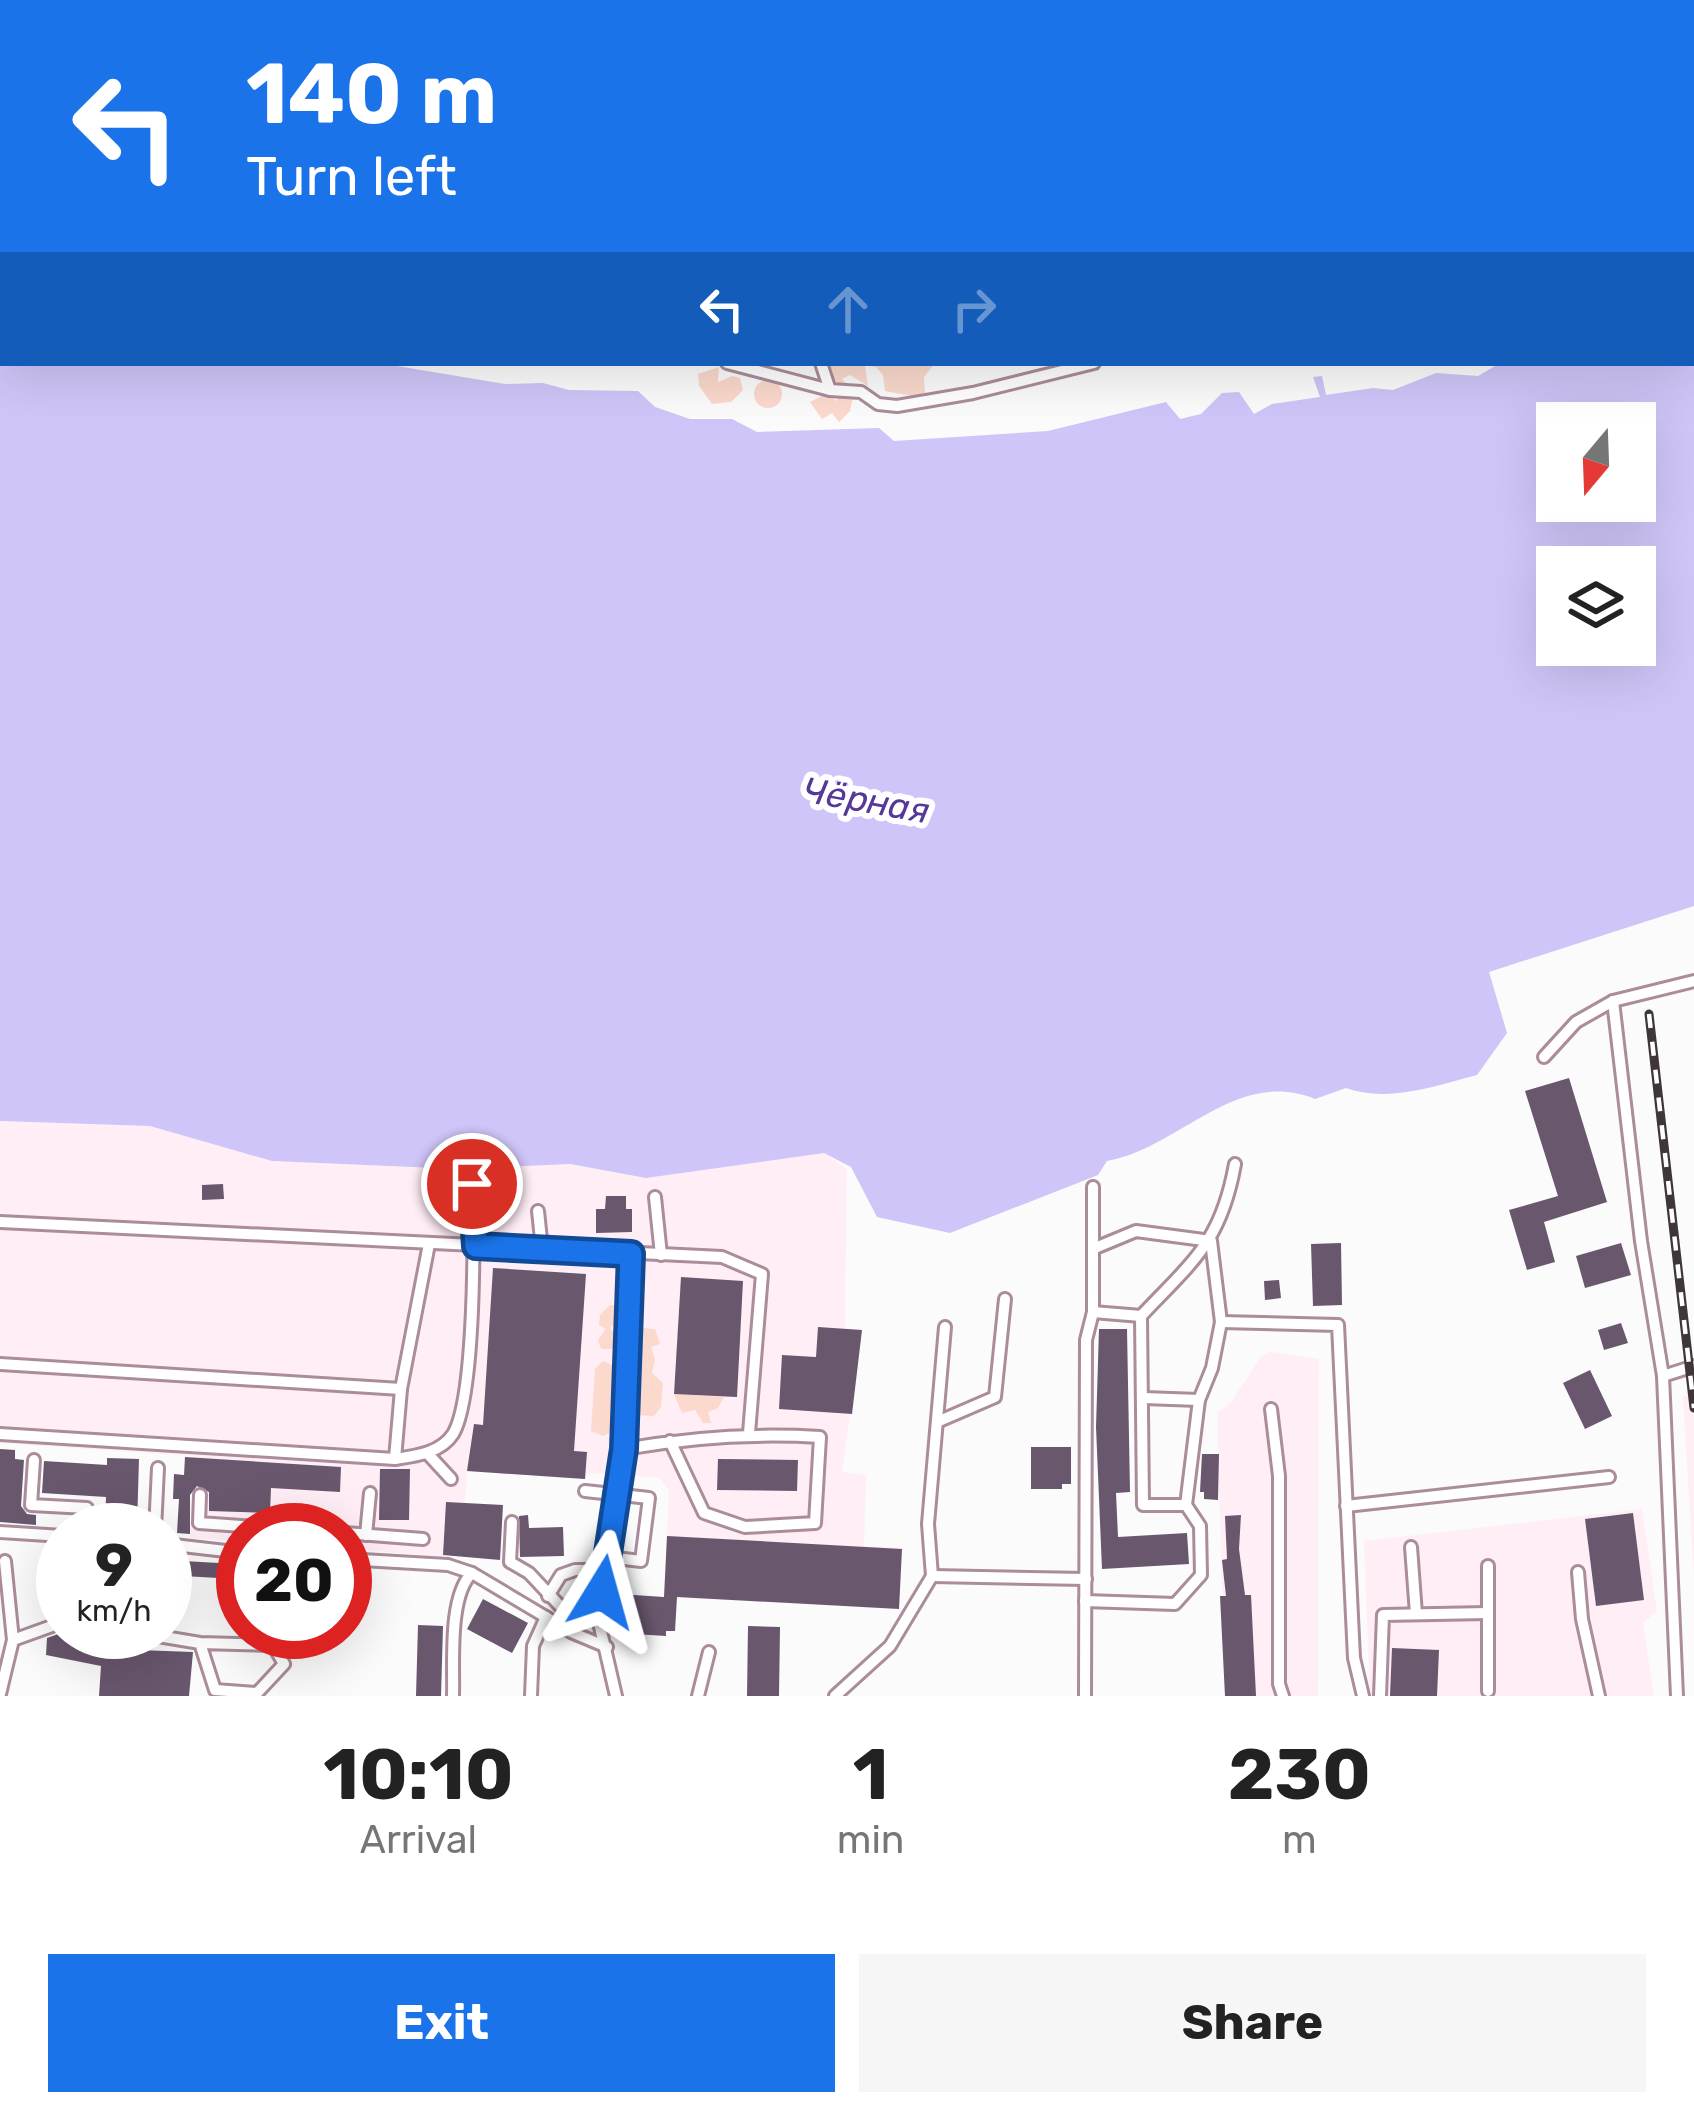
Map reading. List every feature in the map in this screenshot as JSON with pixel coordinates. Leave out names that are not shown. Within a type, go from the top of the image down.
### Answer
[{"type":"lane","points":[[738,366],[830,390],[861,392],[878,404],[897,406],[1082,366]]},
{"type":"lane","points":[[822,366],[830,390]]},
{"type":"lane","points":[[1544,1057],[1576,1022],[1613,1001],[1694,981]]},
{"type":"lane","points":[[1613,1001],[1641,1240],[1663,1376],[1677,1696]]},
{"type":"lane","points":[[1186,1505],[1143,1505],[1141,1316],[1211,1241],[1235,1164]]},
{"type":"lane","points":[[0,1434],[395,1459],[428,1454],[452,1435],[462,1400],[476,1246],[472,1184]]},
{"type":"lane","points":[[1085,1696],[1086,1340],[1093,1312],[1093,1187]]},
{"type":"lane","points":[[655,1197],[661,1255]]},
{"type":"lane","points":[[538,1211],[542,1250]]},
{"type":"lane","points":[[0,1222],[722,1257],[762,1274],[749,1433]]},
{"type":"lane","points":[[1095,1248],[1136,1231],[1211,1241]]},
{"type":"lane","points":[[1085,1601],[1175,1604],[1201,1575],[1200,1526],[1186,1505],[1199,1400],[1212,1369],[1221,1322],[1211,1241]]},
{"type":"lane","points":[[395,1459],[401,1389],[429,1244]]},
{"type":"lane","points":[[616,1696],[600,1627],[624,1449],[631,1254]]},
{"type":"lane","points":[[937,1422],[995,1397],[1005,1299]]},
{"type":"lane","points":[[1093,1312],[1141,1316]]},
{"type":"lane","points":[[1221,1322],[1338,1325],[1354,1658],[1363,1696]]},
{"type":"lane","points":[[835,1696],[890,1646],[932,1576],[928,1524],[945,1327]]},
{"type":"lane","points":[[0,1364],[401,1389]]},
{"type":"lane","points":[[1663,1376],[1694,1366]]},
{"type":"lane","points":[[1144,1398],[1199,1400]]},
{"type":"lane","points":[[1271,1409],[1279,1476],[1282,1696]]},
{"type":"lane","points":[[624,1449],[670,1441],[749,1433],[820,1437],[815,1523],[745,1527],[704,1513],[670,1441]]},
{"type":"lane","points":[[428,1454],[451,1479]]},
{"type":"lane","points":[[34,1460],[31,1505],[36,1505]]},
{"type":"lane","points":[[156,1503],[158,1468]]},
{"type":"lane","points":[[1346,1505],[1609,1478]]},
{"type":"lane","points":[[369,1503],[370,1492]]},
{"type":"lane","points":[[548,1596],[560,1575],[641,1561],[649,1498],[584,1492]]},
{"type":"lane","points":[[200,1495],[199,1523],[216,1524]]},
{"type":"lane","points":[[512,1522],[510,1562],[530,1573],[561,1607]]},
{"type":"lane","points":[[0,1532],[36,1534]]},
{"type":"lane","points":[[372,1535],[423,1539]]},
{"type":"lane","points":[[1411,1546],[1416,1614]]},
{"type":"lane","points":[[373,1575],[374,1560],[448,1564],[607,1647]]},
{"type":"lane","points":[[0,1694],[13,1640],[5,1561]]},
{"type":"lane","points":[[1488,1566],[1488,1691]]},
{"type":"lane","points":[[1578,1572],[1582,1619],[1599,1696]]},
{"type":"lane","points":[[453,1696],[454,1628],[465,1580],[472,1573]]},
{"type":"lane","points":[[932,1576],[1085,1579]]},
{"type":"lane","points":[[1380,1696],[1383,1615],[1488,1613]]},
{"type":"lane","points":[[531,1696],[533,1646],[546,1617]]},
{"type":"lane","points":[[13,1640],[36,1632]]},
{"type":"lane","points":[[192,1642],[273,1645],[284,1664],[257,1693],[215,1690],[200,1643]]},
{"type":"lane","points":[[698,1696],[709,1652]]},
{"type":"shaded area","points":[[830,366],[865,366],[868,386],[850,375],[842,379],[854,392],[850,411],[839,422],[832,413],[822,419],[810,402],[826,394],[837,401],[838,387]]},
{"type":"shaded area","points":[[870,366],[933,366],[924,377],[925,393],[912,396],[885,391],[883,375]]},
{"type":"shaded area","points":[[719,367],[718,382],[740,378],[743,390],[731,402],[712,404],[699,386],[698,374]]},
{"type":"shaded area","points":[[768,380],[778,384],[782,394],[778,404],[768,408],[758,404],[754,394],[758,384]]},
{"type":"shaded area","points":[[0,1121],[150,1126],[272,1161],[460,1169],[570,1164],[646,1178],[823,1152],[847,1169],[845,1328],[862,1330],[842,1472],[866,1475],[864,1546],[902,1548],[899,1609],[664,1597],[669,1491],[660,1478],[587,1473],[585,1479],[467,1471],[465,1503],[446,1502],[442,1557],[372,1551],[372,1503],[216,1503],[216,1539],[192,1538],[194,1456],[0,1443]]},
{"type":"shaded area","points":[[610,1305],[620,1305],[619,1318],[610,1328],[618,1344],[601,1349],[598,1340],[606,1329],[599,1325],[600,1315]]},
{"type":"shaded area","points":[[642,1328],[655,1329],[660,1344],[651,1347],[652,1373],[663,1383],[661,1407],[654,1416],[635,1415],[637,1335]]},
{"type":"shaded area","points":[[1270,1352],[1319,1359],[1318,1696],[1225,1696],[1217,1412],[1230,1404],[1261,1356]]},
{"type":"shaded area","points":[[603,1361],[615,1366],[613,1431],[603,1436],[591,1431],[595,1369]]},
{"type":"shaded area","points":[[1694,1391],[1694,1578],[1683,1397]]},
{"type":"shaded area","points":[[674,1394],[724,1397],[718,1408],[708,1412],[711,1423],[703,1423],[695,1410],[682,1413]]},
{"type":"shaded area","points":[[1642,1509],[1657,1611],[1643,1623],[1654,1696],[1370,1696],[1364,1541]]},
{"type":"water","name":"Чёрная","points":[[0,366],[397,366],[505,384],[638,391],[655,407],[690,419],[732,419],[757,432],[879,428],[894,441],[1048,431],[1166,402],[1180,419],[1201,414],[1222,393],[1239,392],[1254,414],[1272,404],[1320,397],[1313,377],[1322,376],[1326,395],[1393,390],[1436,373],[1478,376],[1495,366],[1694,366],[1694,906],[1489,972],[1507,1033],[1477,1075],[1395,1093],[1346,1088],[1315,1099],[1286,1092],[1259,1093],[1208,1113],[1134,1153],[1107,1161],[1098,1175],[950,1233],[877,1217],[851,1167],[824,1153],[646,1178],[570,1164],[460,1169],[272,1161],[150,1126],[0,1121]]},
{"type":"building","points":[[1569,1078],[1607,1202],[1544,1222],[1555,1262],[1527,1270],[1509,1210],[1558,1196],[1525,1091]]},
{"type":"building","points":[[223,1184],[224,1199],[202,1200],[202,1185]]},
{"type":"building","points":[[606,1196],[626,1196],[626,1209],[632,1209],[632,1232],[596,1233],[596,1209],[605,1209]]},
{"type":"building","points":[[1341,1243],[1342,1305],[1313,1306],[1311,1244]]},
{"type":"building","points":[[1621,1243],[1631,1275],[1585,1288],[1576,1256]]},
{"type":"building","points":[[493,1268],[586,1274],[574,1451],[587,1452],[585,1479],[467,1471],[474,1424],[483,1425]]},
{"type":"building","points":[[681,1277],[743,1281],[737,1397],[674,1394]]},
{"type":"building","points":[[1279,1280],[1281,1298],[1265,1300],[1264,1281]]},
{"type":"building","points":[[1621,1323],[1628,1343],[1604,1350],[1598,1330]]},
{"type":"building","points":[[818,1327],[862,1330],[852,1414],[779,1409],[782,1355],[816,1357]]},
{"type":"building","points":[[1099,1329],[1127,1329],[1130,1492],[1116,1493],[1118,1537],[1187,1533],[1189,1564],[1102,1569],[1096,1427]]},
{"type":"building","points":[[1590,1370],[1612,1416],[1585,1429],[1563,1383]]},
{"type":"building","points":[[1031,1447],[1071,1447],[1071,1484],[1062,1484],[1062,1489],[1031,1489]]},
{"type":"building","points":[[0,1449],[15,1450],[15,1459],[24,1460],[21,1506],[27,1514],[36,1515],[36,1525],[0,1522]]},
{"type":"building","points":[[1202,1454],[1219,1454],[1218,1500],[1204,1499],[1200,1492]]},
{"type":"building","points":[[185,1457],[341,1467],[340,1492],[271,1488],[270,1503],[216,1503],[216,1511],[209,1511],[209,1492],[197,1486],[190,1503],[173,1499],[174,1474],[184,1475]]},
{"type":"building","points":[[107,1458],[139,1459],[138,1503],[42,1493],[44,1461],[107,1465]]},
{"type":"building","points":[[718,1459],[798,1460],[797,1491],[717,1490]]},
{"type":"building","points":[[380,1469],[410,1469],[409,1520],[379,1520]]},
{"type":"building","points":[[446,1502],[503,1505],[500,1560],[443,1555]]},
{"type":"building","points":[[1633,1513],[1644,1600],[1596,1606],[1585,1519]]},
{"type":"building","points":[[528,1515],[529,1528],[563,1527],[564,1556],[520,1557],[519,1516]]},
{"type":"building","points":[[1241,1515],[1239,1549],[1245,1595],[1251,1595],[1256,1696],[1225,1696],[1220,1596],[1226,1596],[1225,1516]]},
{"type":"building","points":[[667,1536],[902,1549],[899,1609],[677,1597],[675,1631],[666,1631],[666,1636],[617,1633],[617,1623],[610,1623],[619,1594],[664,1597]]},
{"type":"building","points":[[192,1562],[216,1563],[216,1578],[192,1577]]},
{"type":"building","points":[[483,1599],[528,1623],[512,1653],[467,1629]]},
{"type":"building","points":[[418,1625],[443,1626],[441,1696],[416,1696]]},
{"type":"building","points":[[748,1626],[780,1627],[779,1696],[747,1696]]},
{"type":"building","points":[[1392,1648],[1439,1650],[1437,1696],[1390,1696]]},
{"type":"building","points":[[193,1652],[189,1696],[99,1696],[101,1666],[66,1659],[192,1659]]},
{"type":"railway","points":[[1649,1014],[1694,1408]]},
{"type":"route","points":[[472,1184],[476,1246],[631,1254],[624,1449],[602,1592]]}]
